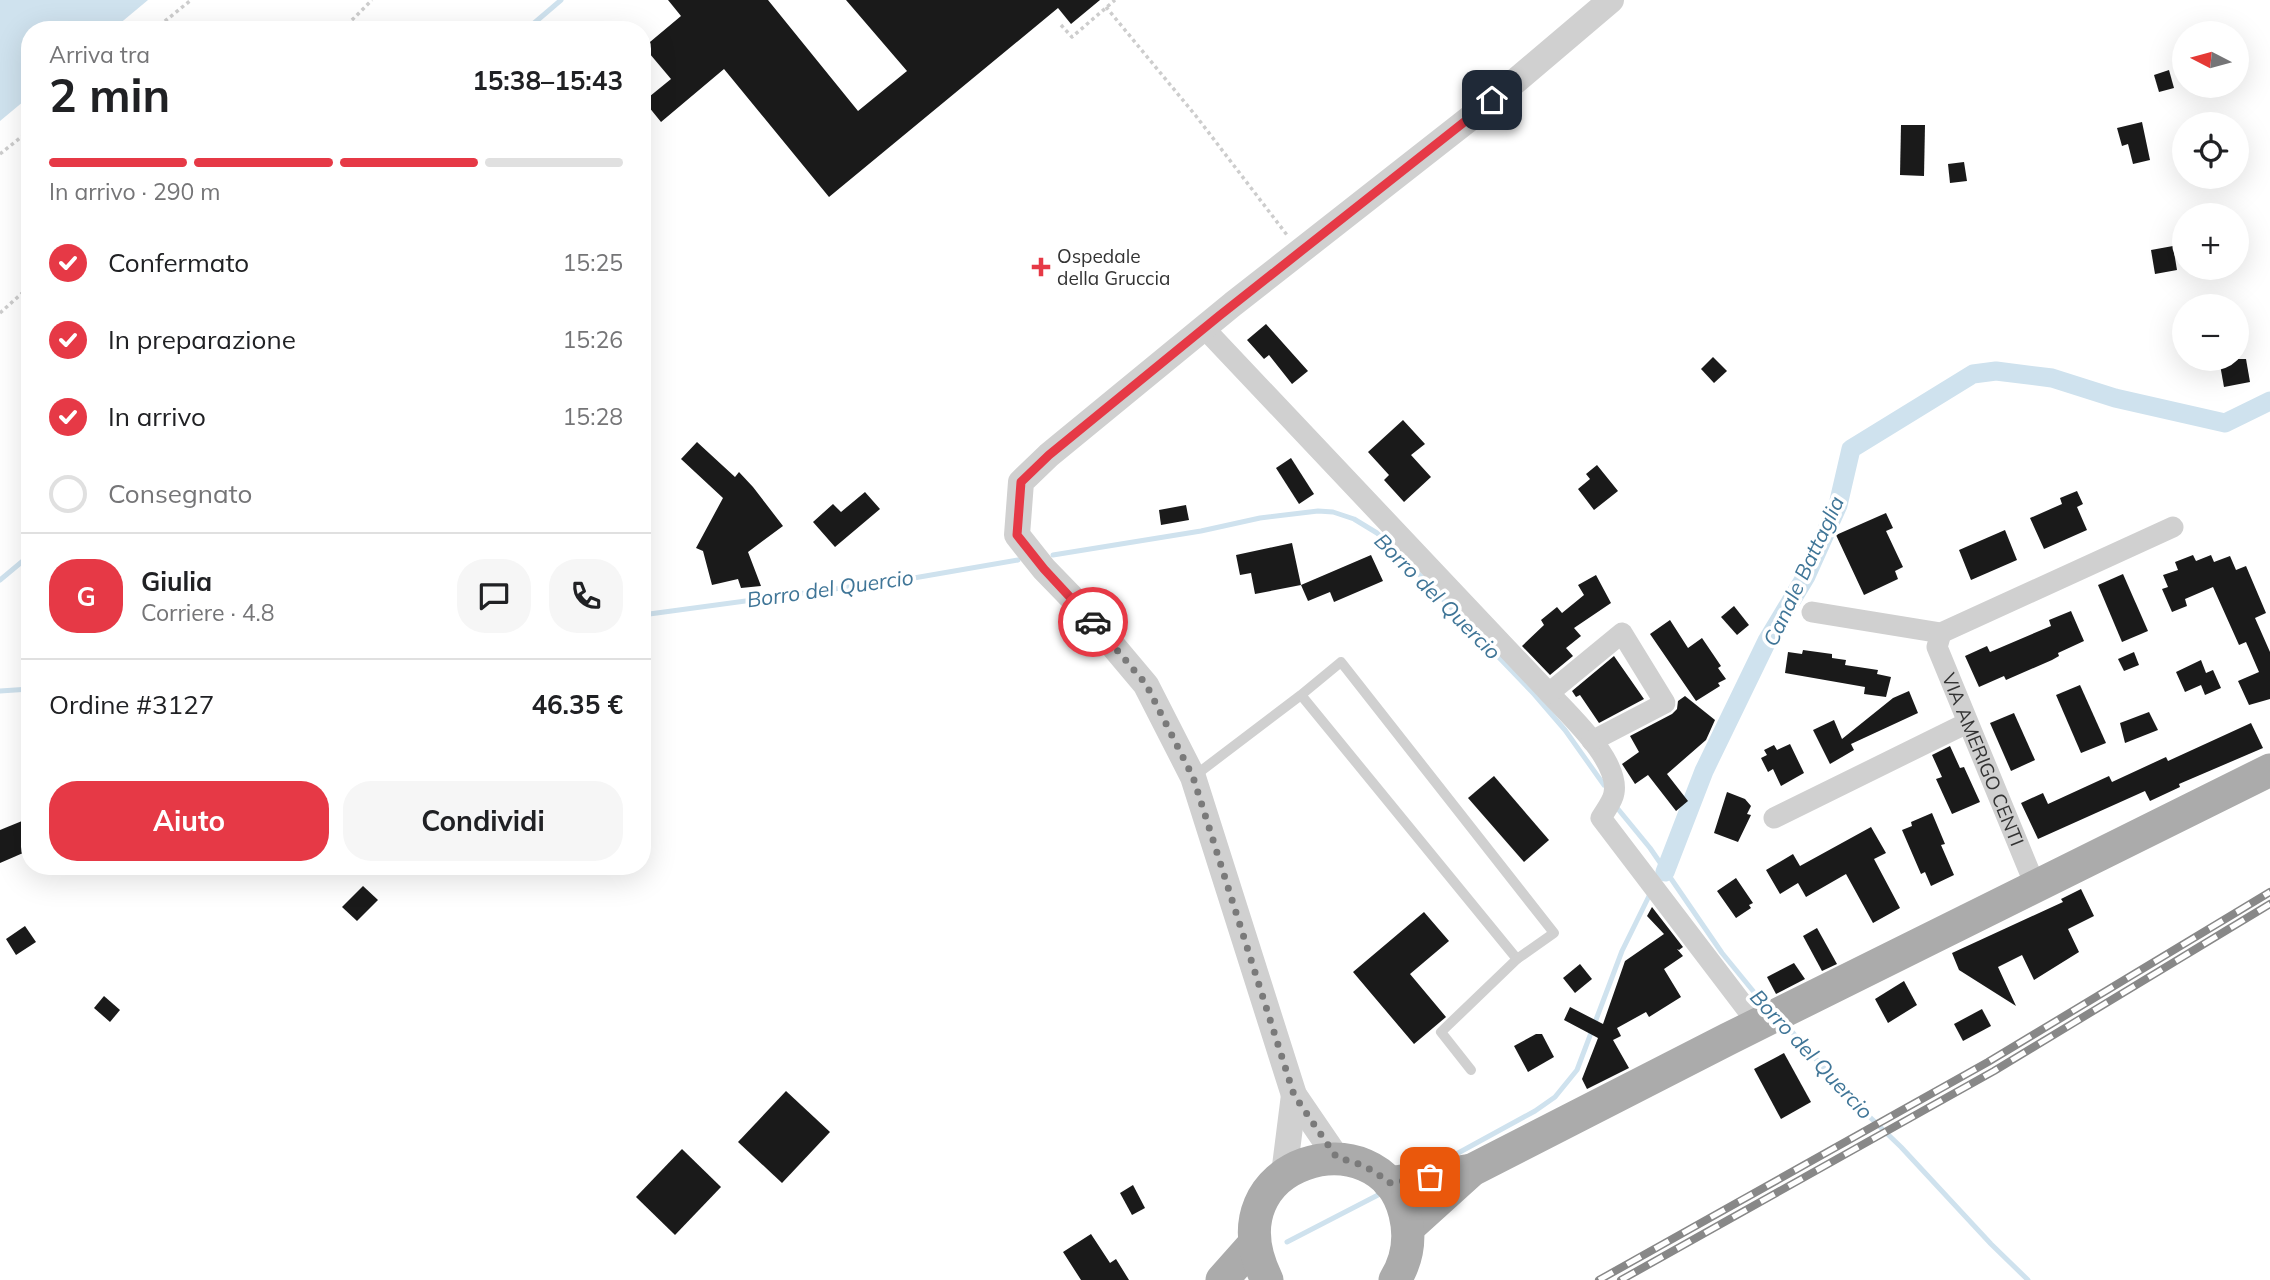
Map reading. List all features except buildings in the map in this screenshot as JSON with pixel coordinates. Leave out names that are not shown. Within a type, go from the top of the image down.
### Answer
[{"type":"main road","points":[[1409,1227],[1472,1170],[2035,885],[2270,770]]},
{"type":"main road","points":[[1267,1280],[1254,1244],[1255,1222],[1268,1191],[1295,1167],[1317,1159],[1337,1158],[1355,1162],[1376,1172],[1389,1183],[1404,1209],[1409,1227],[1408,1251],[1395,1280]]},
{"type":"main road","points":[[1389,1183],[1472,1170]]},
{"type":"main road","points":[[1222,1280],[1254,1244]]},
{"type":"street","points":[[1337,1158],[1294,1095],[1193,777],[1146,684],[1017,535],[1021,482],[1049,455],[1204,328],[1492,100],[1611,0]]},
{"type":"street","points":[[1204,328],[1592,741],[1612,772],[1614,794],[1601,818],[1758,1024]]},
{"type":"street","points":[[1812,612],[1941,633],[2173,527]]},
{"type":"street","points":[[1549,693],[1622,633],[1665,704],[1592,741]]},
{"type":"street","name":"VIA AMERIGO CENTI","points":[[1941,633],[1937,647],[2035,885]]},
{"type":"street","points":[[1774,818],[1967,723]]},
{"type":"street","points":[[1284,1174],[1294,1095]]},
{"type":"lane","points":[[1193,777],[1341,662],[1554,933],[1517,959],[1441,1032],[1471,1070]]},
{"type":"lane","points":[[1301,695],[1517,959]]},
{"type":"path","points":[[165,21],[191,0]]},
{"type":"path","points":[[351,21],[372,0]]},
{"type":"path","points":[[1061,24],[1072,37],[1115,0]]},
{"type":"path","points":[[1106,7],[1196,116],[1300,251]]},
{"type":"path","points":[[0,154],[21,137]]},
{"type":"path","points":[[0,313],[21,294]]},
{"type":"water","points":[[0,0],[148,0],[123,21],[21,21],[21,104],[0,121]]},
{"type":"waterway","points":[[536,21],[561,0]]},
{"type":"waterway","name":"Canale Battaglia","points":[[1665,872],[1704,771],[1767,641],[1806,576],[1838,505],[1851,449],[1973,374],[1996,371],[2052,378],[2115,398],[2225,423],[2270,401]]},
{"type":"waterway","name":"Borro del Quercio","points":[[1053,555],[1201,531],[1260,518],[1318,511],[1333,512],[1354,519],[1377,533],[1534,694],[1565,730],[1604,785]]},
{"type":"waterway","name":"Borro del Quercio","points":[[651,614],[908,579],[1018,560]]},
{"type":"waterway","points":[[0,580],[21,562]]},
{"type":"waterway","name":"Borro del Quercio","points":[[0,691],[21,690]]},
{"type":"waterway","name":"Borro del Quercio","points":[[1618,809],[1650,848],[1722,953],[1767,1008]]},
{"type":"waterway","points":[[1449,1158],[1535,1111],[1555,1097],[1577,1070],[1622,951],[1651,892]]},
{"type":"waterway","name":"Borro del Quercio","points":[[1785,1024],[1852,1100],[1901,1147],[2028,1280]]},
{"type":"waterway","points":[[1287,1242],[1378,1195]]},
{"type":"railway","points":[[1599,1280],[1988,1062],[2270,892]]},
{"type":"railway","points":[[1621,1280],[1994,1071],[2270,904]]},
{"type":"way so far","points":[[1093,622],[1146,684],[1193,777],[1294,1095],[1337,1158],[1355,1162],[1376,1172],[1389,1183],[1430,1177]]},
{"type":"place","name":"Ospedale della Gruccia","points":[[1041,267]]},
{"type":"route","points":[[1093,622],[1017,535],[1021,482],[1049,455],[1219,316],[1492,100]]}]
